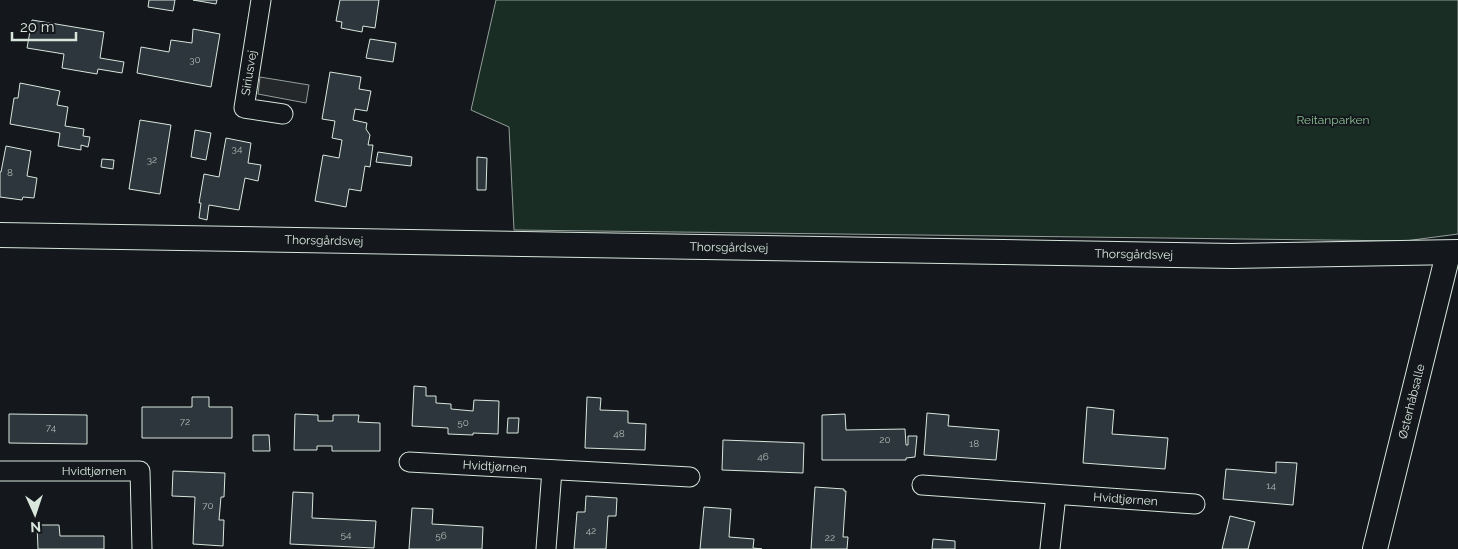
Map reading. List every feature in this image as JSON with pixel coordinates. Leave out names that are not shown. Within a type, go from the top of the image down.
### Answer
[{"type":"street","name":"Siriusvej","points":[[261,0],[244,108],[283,114]]},
{"type":"street","name":"Thorsgårdsvej","points":[[0,235],[1232,256],[1453,253]]},
{"type":"street","name":"Østerhåbsalle","points":[[1375,549],[1453,253]]},
{"type":"street","name":"Hvidtjørnen","points":[[409,462],[690,477]]},
{"type":"street","points":[[546,549],[552,470]]},
{"type":"street","name":"Hvidtjørnen","points":[[0,471],[140,471],[142,549]]},
{"type":"street","name":"Hvidtjørnen","points":[[922,485],[1196,504]]},
{"type":"street","points":[[1050,549],[1056,494]]},
{"type":"green space","name":"Reitanparken","points":[[496,0],[1458,0],[1458,234],[1405,241],[514,230],[509,127],[471,110]]},
{"type":"shaded area","points":[[260,77],[309,85],[306,103],[258,94]]},
{"type":"building","points":[[149,0],[175,0],[173,11],[148,7]]},
{"type":"building","points":[[193,0],[217,0],[216,4]]},
{"type":"building","points":[[340,0],[379,0],[375,28],[363,26],[362,32],[341,28],[342,22],[336,21]]},
{"type":"building","points":[[32,20],[104,32],[100,58],[124,62],[122,73],[98,69],[97,74],[62,68],[64,54],[27,48]]},
{"type":"building","points":[[193,29],[220,34],[211,87],[137,73],[141,47],[169,52],[171,40],[192,43]]},
{"type":"building","points":[[370,39],[396,43],[393,62],[366,58]]},
{"type":"building","points":[[330,72],[361,77],[359,89],[371,91],[367,111],[355,109],[353,120],[367,123],[366,129],[370,135],[368,145],[373,145],[370,167],[365,166],[361,191],[349,189],[346,207],[315,201],[323,155],[339,158],[342,140],[332,138],[335,121],[322,119]]},
{"type":"building","points":[[20,83],[60,91],[57,105],[68,107],[65,126],[84,129],[83,136],[90,137],[88,147],[81,145],[81,150],[58,146],[60,133],[10,124],[14,98],[18,98]]},
{"type":"building","points":[[140,120],[171,125],[160,194],[129,189]]},
{"type":"building","points":[[195,130],[211,133],[206,160],[191,157]]},
{"type":"building","points":[[226,138],[251,143],[248,163],[261,165],[258,181],[245,178],[239,210],[209,205],[207,220],[199,218],[201,203],[199,203],[204,174],[219,177]]},
{"type":"building","points":[[6,146],[31,151],[27,176],[37,178],[34,198],[23,197],[22,200],[0,197],[0,172]]},
{"type":"building","points":[[378,152],[412,157],[411,166],[376,162]]},
{"type":"building","points":[[477,157],[487,158],[486,190],[477,190]]},
{"type":"building","points":[[102,159],[114,160],[113,169],[101,167]]},
{"type":"building","points":[[414,386],[426,387],[426,396],[436,396],[436,403],[451,404],[451,409],[473,411],[474,400],[499,401],[498,434],[448,434],[448,428],[412,426]]},
{"type":"building","points":[[192,397],[209,397],[209,407],[232,407],[232,438],[142,438],[142,407],[192,407]]},
{"type":"building","points":[[587,397],[601,398],[600,410],[628,411],[628,423],[646,424],[645,450],[585,448]]},
{"type":"building","points":[[1087,407],[1114,410],[1112,434],[1168,438],[1165,469],[1083,463]]},
{"type":"building","points":[[927,413],[949,415],[948,426],[999,430],[996,460],[924,455]]},
{"type":"building","points":[[9,414],[87,415],[87,444],[9,443]]},
{"type":"building","points":[[295,414],[318,415],[318,421],[333,421],[333,415],[359,415],[358,422],[380,423],[380,451],[332,451],[332,446],[317,446],[317,450],[294,450]]},
{"type":"building","points":[[845,414],[846,430],[905,429],[906,445],[908,445],[908,436],[917,436],[915,457],[906,458],[906,460],[822,460],[822,415]]},
{"type":"building","points":[[508,418],[519,418],[518,433],[507,433]]},
{"type":"building","points":[[253,435],[269,435],[270,451],[253,451]]},
{"type":"building","points":[[723,440],[804,443],[803,473],[722,470]]},
{"type":"building","points":[[1276,462],[1297,463],[1293,505],[1223,499],[1226,469],[1276,473]]},
{"type":"building","points":[[173,471],[225,473],[224,497],[221,497],[219,520],[224,520],[223,546],[193,544],[195,497],[172,496]]},
{"type":"building","points":[[815,487],[844,489],[846,491],[843,537],[848,537],[847,549],[811,549]]},
{"type":"building","points":[[293,492],[313,493],[312,518],[376,521],[374,548],[290,544]]},
{"type":"building","points":[[586,496],[617,498],[616,516],[608,516],[606,549],[574,549],[577,512],[585,512]]},
{"type":"building","points":[[704,507],[731,509],[729,537],[754,539],[753,548],[762,549],[700,549]]},
{"type":"building","points":[[412,508],[433,509],[432,524],[483,527],[482,549],[409,549]]},
{"type":"building","points":[[1230,516],[1255,522],[1248,549],[1222,549]]},
{"type":"building","points":[[37,525],[59,525],[60,536],[104,536],[104,549],[38,549]]},
{"type":"building","points":[[933,539],[955,541],[955,549],[932,549]]}]
